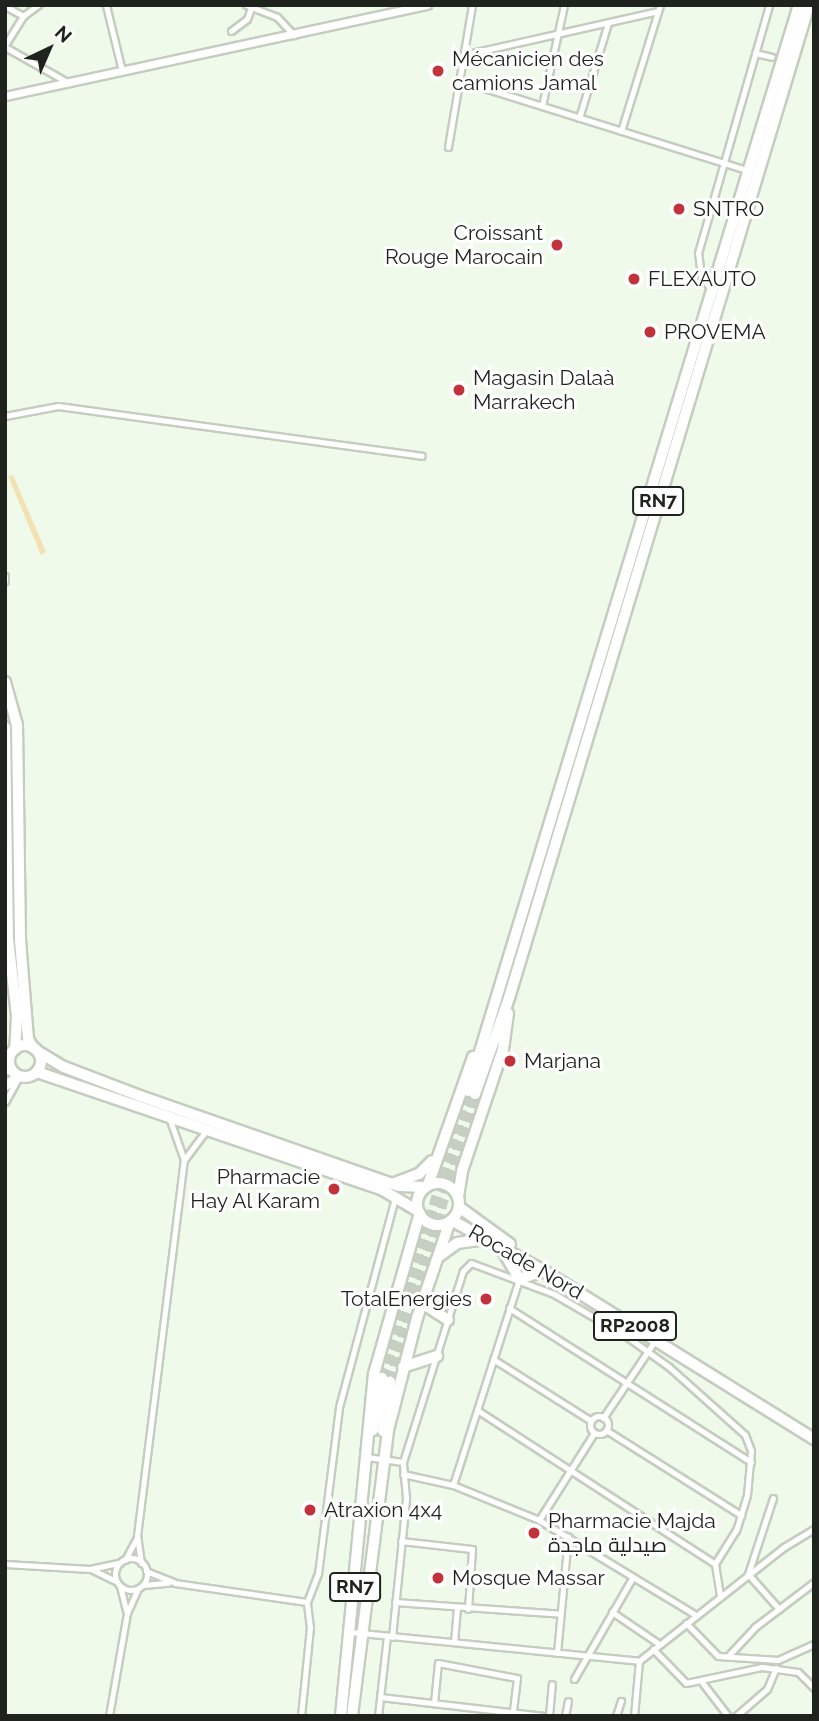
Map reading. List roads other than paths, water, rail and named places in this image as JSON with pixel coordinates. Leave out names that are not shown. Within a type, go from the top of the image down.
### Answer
[{"type":"highway","name":"RN7","points":[[505,997],[799,5]]},
{"type":"highway","name":"RN7","points":[[472,1093],[505,997],[809,5]]},
{"type":"highway","points":[[5,682],[17,725],[20,940],[29,1039],[41,1060],[37,1072]]},
{"type":"highway","points":[[5,727],[8,962],[17,1016],[15,1049],[7,1066],[19,1076],[37,1072],[208,1128],[396,1196],[433,1224],[451,1220]]},
{"type":"highway","points":[[367,1457],[376,1360],[419,1212],[418,1200],[427,1186],[437,1155],[505,997]]},
{"type":"highway","points":[[382,1459],[403,1367],[436,1260],[458,1202],[461,1171],[503,1049],[505,997]]},
{"type":"highway","points":[[15,1049],[35,1049],[101,1082],[393,1184],[444,1184],[458,1202]]},
{"type":"highway","points":[[393,1184],[419,1174],[437,1155]]},
{"type":"highway","name":"Rocade Nord","points":[[458,1202],[496,1236],[814,1432]]},
{"type":"highway","name":"Rocade Nord","points":[[451,1220],[544,1271],[814,1439]]},
{"type":"highway","points":[[436,1260],[457,1243],[486,1239]]},
{"type":"highway","points":[[499,1245],[519,1279],[544,1271]]},
{"type":"highway","points":[[422,1303],[448,1320]]},
{"type":"highway","points":[[403,1367],[437,1356]]},
{"type":"highway","name":"RN7","points":[[341,1716],[356,1633],[382,1459],[386,1379],[367,1457],[356,1633],[352,1716]]},
{"type":"main road","points":[[5,1085],[19,1076]]},
{"type":"street","points":[[38,5],[23,16],[5,46],[69,83]]},
{"type":"street","points":[[106,5],[122,71]]},
{"type":"street","points":[[5,96],[427,5]]},
{"type":"street","points":[[448,147],[472,5]]},
{"type":"street","points":[[542,106],[564,5]]},
{"type":"street","points":[[713,292],[701,276],[698,258],[769,5]]},
{"type":"street","points":[[5,6],[23,16]]},
{"type":"street","points":[[231,31],[250,7],[277,17],[294,35]]},
{"type":"street","points":[[463,55],[559,35],[659,8]]},
{"type":"street","points":[[621,131],[659,8]]},
{"type":"street","points":[[579,118],[608,23]]},
{"type":"street","points":[[755,52],[772,57]]},
{"type":"street","points":[[459,80],[750,171]]},
{"type":"street","points":[[5,416],[58,406],[422,456]]},
{"type":"street","points":[[5,1102],[19,1076]]},
{"type":"street","points":[[166,1115],[180,1139],[184,1160],[137,1535],[141,1563],[146,1571],[175,1583],[307,1602]]},
{"type":"street","points":[[184,1160],[208,1128]]},
{"type":"street","points":[[301,1716],[310,1628],[307,1602],[318,1574],[339,1407],[396,1196]]},
{"type":"street","points":[[378,1716],[395,1602],[406,1499],[403,1462],[467,1265],[479,1264],[575,1305],[648,1351],[741,1431],[750,1446],[751,1462],[741,1516],[715,1564],[720,1595]]},
{"type":"street","points":[[453,1485],[519,1279]]},
{"type":"street","points":[[509,1308],[751,1462]]},
{"type":"street","points":[[591,1421],[603,1418],[656,1339]]},
{"type":"street","points":[[493,1359],[591,1421],[594,1433]]},
{"type":"street","points":[[477,1410],[715,1564]]},
{"type":"street","points":[[603,1418],[606,1430],[741,1516]]},
{"type":"street","points":[[539,1520],[594,1433],[606,1430]]},
{"type":"street","points":[[367,1457],[403,1462]]},
{"type":"street","points":[[403,1474],[453,1485],[539,1520],[696,1615]]},
{"type":"street","points":[[748,1574],[773,1498]]},
{"type":"street","points":[[634,1716],[639,1661],[720,1595],[814,1529]]},
{"type":"street","points":[[127,1613],[119,1584],[122,1562],[137,1535]]},
{"type":"street","points":[[557,1653],[568,1537]]},
{"type":"street","points":[[401,1541],[472,1549],[468,1609]]},
{"type":"street","points":[[5,1564],[90,1569],[122,1562],[141,1563]]},
{"type":"street","points":[[90,1569],[119,1584],[140,1587],[175,1583]]},
{"type":"street","points":[[109,1716],[127,1613],[146,1571]]},
{"type":"street","points":[[748,1574],[779,1609]]},
{"type":"street","points":[[574,1679],[585,1655],[633,1577]]},
{"type":"street","points":[[729,1655],[779,1609],[814,1582]]},
{"type":"street","points":[[395,1602],[561,1614]]},
{"type":"street","points":[[454,1642],[457,1608]]},
{"type":"street","points":[[611,1612],[659,1644]]},
{"type":"street","points":[[686,1623],[713,1654],[778,1660],[814,1644]]},
{"type":"street","points":[[356,1633],[639,1661]]},
{"type":"street","points":[[653,1649],[680,1681],[701,1681],[751,1668],[776,1668],[798,1672],[814,1688]]},
{"type":"street","points":[[434,1703],[438,1663],[517,1678],[513,1714]]},
{"type":"street","points":[[736,1716],[767,1689],[776,1668]]},
{"type":"street","points":[[701,1681],[728,1716]]},
{"type":"street","points":[[380,1697],[546,1716],[552,1684]]},
{"type":"street","points":[[565,1716],[568,1701]]},
{"type":"street","points":[[615,1716],[621,1701]]},
{"type":"street","points":[[467,1707],[467,1716]]},
{"type":"tunnel","points":[[382,1378],[468,1091]]},
{"type":"tunnel","points":[[390,1381],[475,1094]]},
{"type":"place","name":"Mécanicien des camions Jamal","points":[[438,71]]},
{"type":"place","name":"SNTRO","points":[[679,209]]},
{"type":"place","name":"Croissant Rouge Marocain","points":[[557,245]]},
{"type":"place","name":"FLEXAUTO","points":[[634,279]]},
{"type":"place","name":"PROVEMA","points":[[650,332]]},
{"type":"place","name":"Magasin Dalaà Marrakech","points":[[459,390]]},
{"type":"place","name":"Marjana","points":[[510,1061]]},
{"type":"place","name":"Pharmacie Hay Al Karam","points":[[334,1189]]},
{"type":"place","name":"TotalEnergies","points":[[486,1299]]},
{"type":"place","name":"Atraxion 4x4","points":[[310,1510]]},
{"type":"place","name":"Pharmacie Majda صيدلية ماجدة","points":[[534,1533]]},
{"type":"place","name":"Mosque Massar","points":[[438,1578]]}]
